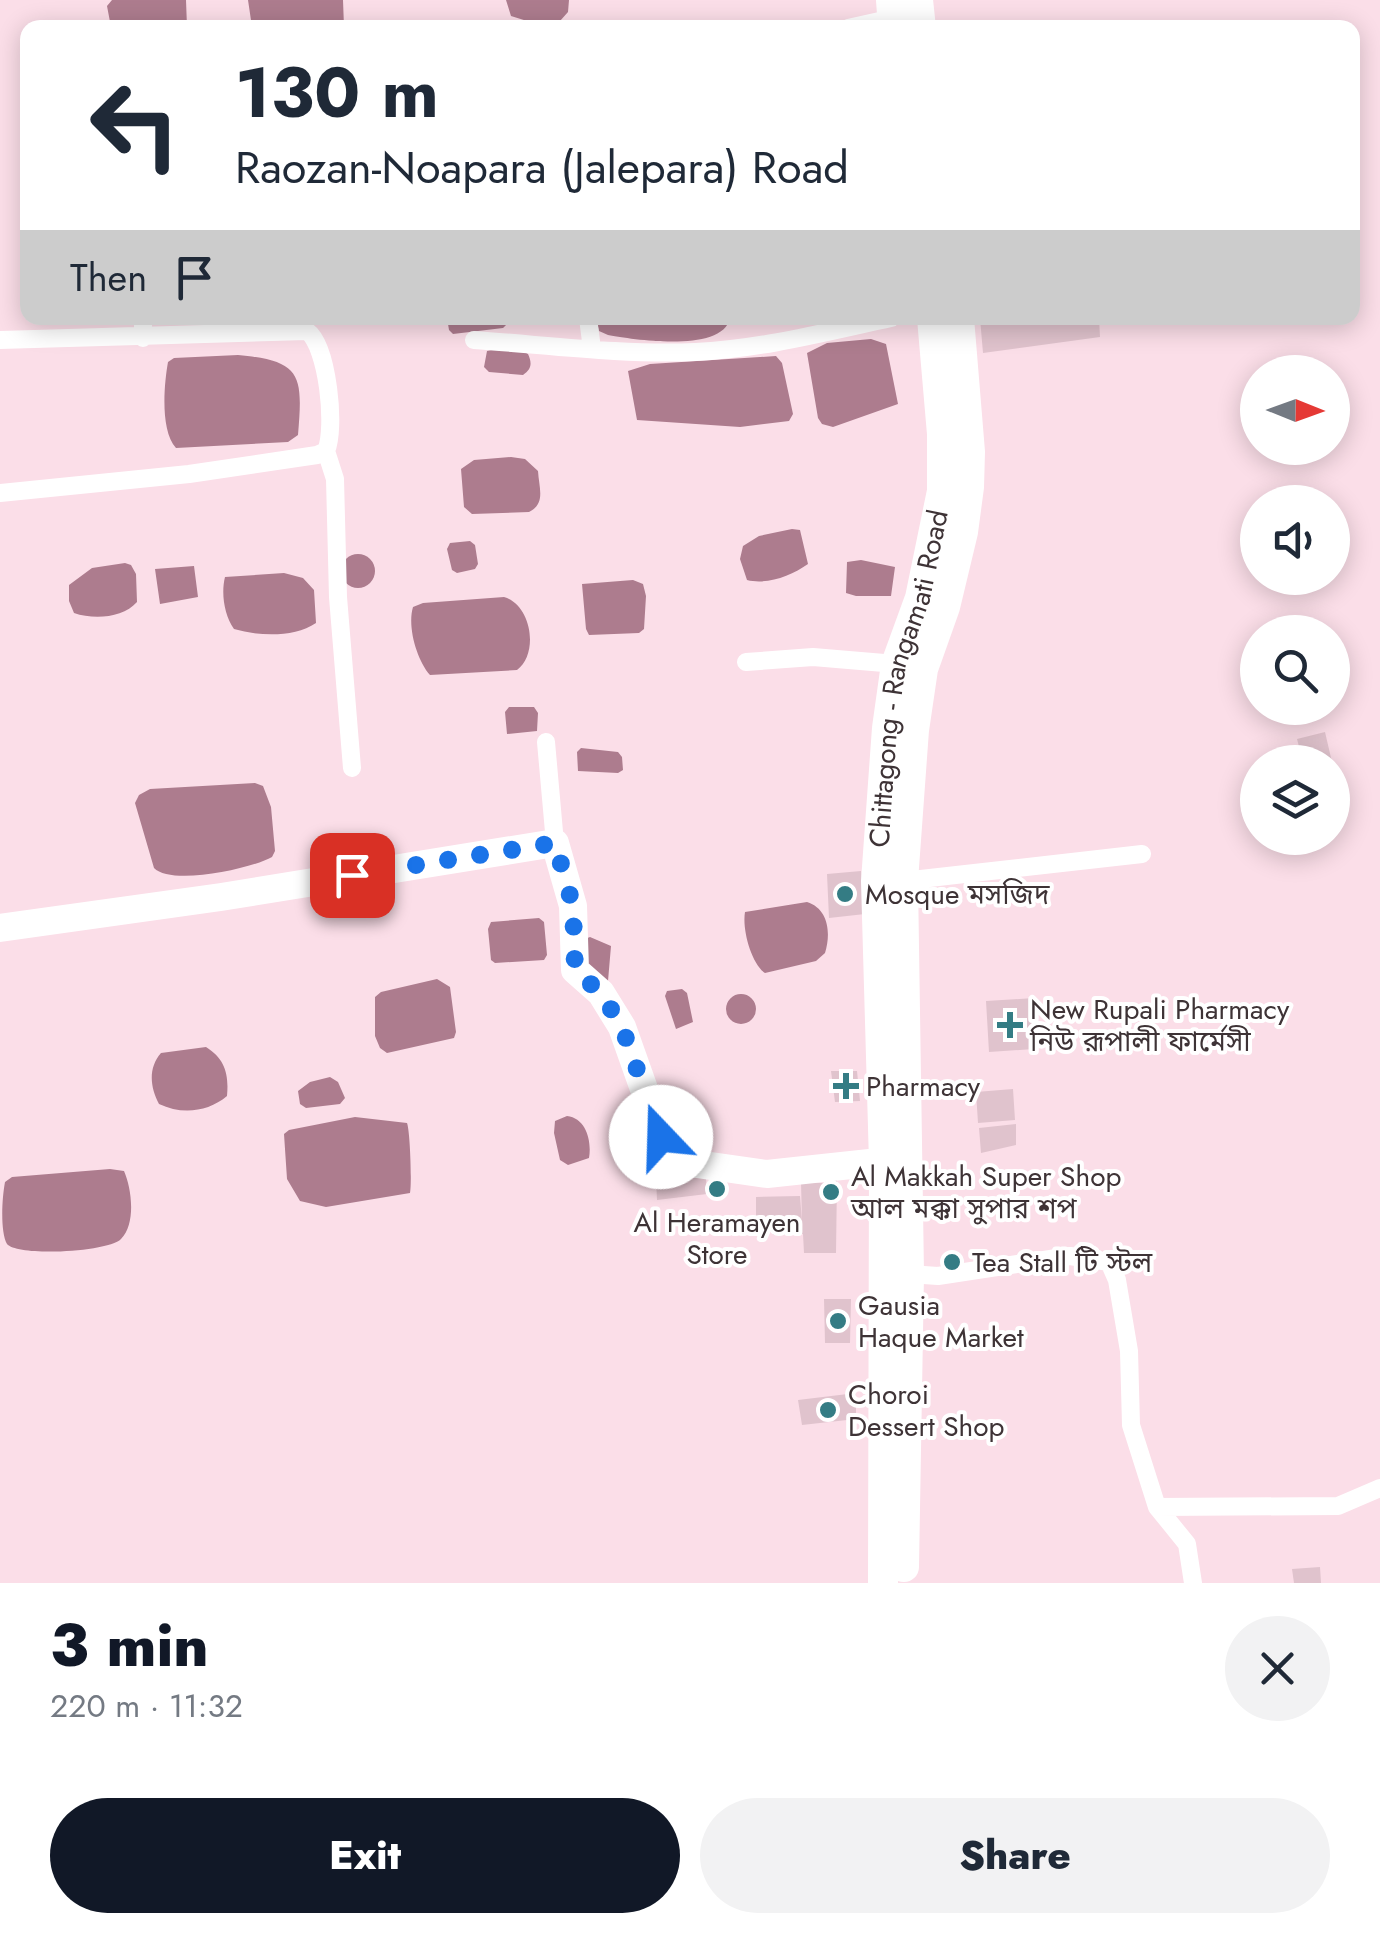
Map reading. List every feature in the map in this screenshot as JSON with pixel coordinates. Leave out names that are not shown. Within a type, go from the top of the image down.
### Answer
[{"type":"highway","points":[[899,18],[918,0]]},
{"type":"highway","name":"Chittagong - Rangamati Road","points":[[904,1583],[909,1274],[896,1161],[876,881],[887,728],[896,664],[920,598],[942,491],[942,434],[933,325]]},
{"type":"highway","name":"Chittagong - Rangamati Road","points":[[883,1583],[903,881],[922,671],[945,606],[963,532],[969,487],[970,442],[960,325]]},
{"type":"main road","points":[[0,928],[555,843],[573,906],[575,970],[601,993],[622,1027],[661,1137],[690,1163],[767,1174],[896,1161]]},
{"type":"street","points":[[143,325],[143,338]]},
{"type":"street","points":[[589,325],[592,348]]},
{"type":"street","points":[[474,340],[697,352],[800,338],[859,325]]},
{"type":"street","points":[[0,340],[308,331],[314,336],[327,378],[331,440],[326,451],[335,480],[338,597],[352,768]]},
{"type":"street","points":[[0,493],[188,474],[326,451]]},
{"type":"street","points":[[746,662],[813,656],[896,664]]},
{"type":"street","points":[[546,742],[555,843]]},
{"type":"street","points":[[903,881],[1142,854]]},
{"type":"street","points":[[909,1274],[938,1276],[1070,1256],[1109,1262],[1117,1280],[1129,1351],[1131,1425],[1157,1507],[1187,1544],[1193,1583]]},
{"type":"street","points":[[1157,1507],[1338,1506],[1380,1488]]},
{"type":"shaded area","points":[[112,0],[186,0],[187,20],[110,20],[107,6]]},
{"type":"shaded area","points":[[248,0],[343,0],[344,20],[251,20]]},
{"type":"shaded area","points":[[506,0],[569,0],[568,12],[561,20],[511,16]]},
{"type":"shaded area","points":[[448,325],[506,325],[453,334]]},
{"type":"shaded area","points":[[598,325],[726,325],[712,336],[676,342],[599,331]]},
{"type":"shaded area","points":[[871,339],[886,344],[898,404],[833,427],[822,424],[807,353],[827,343]]},
{"type":"shaded area","points":[[521,350],[528,354],[530,368],[523,375],[489,372],[484,367],[487,351]]},
{"type":"shaded area","points":[[238,355],[275,362],[294,375],[300,398],[298,435],[288,442],[176,448],[165,419],[168,362],[174,358]]},
{"type":"shaded area","points":[[776,356],[782,363],[793,414],[789,421],[740,427],[637,420],[628,371],[650,364]]},
{"type":"shaded area","points":[[525,459],[538,471],[538,505],[529,512],[472,514],[464,507],[461,469],[474,460]]},
{"type":"shaded area","points":[[800,530],[808,564],[779,578],[747,580],[740,559],[743,546],[759,536]]},
{"type":"shaded area","points":[[470,541],[475,545],[478,564],[475,569],[457,573],[452,570],[447,549],[450,543]]},
{"type":"shaded area","points":[[358,554],[370,559],[375,571],[370,583],[358,588],[346,583],[341,571],[346,559]]},
{"type":"shaded area","points":[[861,560],[895,567],[891,596],[846,593],[847,562]]},
{"type":"shaded area","points":[[125,563],[136,574],[137,602],[108,616],[74,613],[69,585],[92,568]]},
{"type":"shaded area","points":[[194,566],[198,597],[160,604],[155,569]]},
{"type":"shaded area","points":[[284,573],[303,578],[314,590],[316,623],[276,634],[234,629],[224,604],[225,577]]},
{"type":"shaded area","points":[[633,580],[643,584],[646,596],[644,629],[639,633],[589,635],[582,584]]},
{"type":"shaded area","points":[[504,597],[514,602],[526,619],[530,642],[524,663],[517,670],[430,675],[414,643],[413,607]]},
{"type":"shaded area","points":[[509,707],[534,707],[538,713],[537,731],[507,734],[505,712]]},
{"type":"shaded area","points":[[581,748],[618,752],[623,770],[578,771],[577,752]]},
{"type":"shaded area","points":[[255,783],[263,786],[271,807],[275,851],[272,857],[193,876],[177,876],[154,868],[135,803],[139,795],[150,789]]},
{"type":"shaded area","points":[[807,902],[824,916],[828,938],[825,953],[816,961],[765,973],[749,945],[745,912]]},
{"type":"shaded area","points":[[539,918],[544,922],[544,960],[491,960],[491,922]]},
{"type":"shaded area","points":[[590,937],[611,946],[608,981],[604,983],[588,970],[585,939]]},
{"type":"shaded area","points":[[437,979],[450,987],[454,1038],[387,1053],[380,1048],[375,1036],[375,997],[381,992]]},
{"type":"shaded area","points":[[682,989],[687,993],[693,1022],[676,1029],[665,996],[667,991]]},
{"type":"shaded area","points":[[741,994],[752,998],[756,1009],[752,1020],[741,1024],[730,1020],[726,1009],[730,998]]},
{"type":"shaded area","points":[[206,1047],[224,1068],[227,1096],[212,1106],[194,1110],[159,1104],[152,1078],[161,1053]]},
{"type":"shaded area","points":[[330,1077],[338,1082],[345,1098],[340,1104],[306,1108],[300,1104],[298,1091],[310,1082]]},
{"type":"shaded area","points":[[567,1116],[583,1126],[590,1151],[589,1158],[568,1165],[560,1160],[554,1133],[555,1121]]},
{"type":"shaded area","points":[[355,1117],[407,1123],[410,1193],[326,1207],[300,1201],[287,1179],[284,1134]]},
{"type":"shaded area","points":[[124,1171],[131,1196],[129,1225],[121,1239],[100,1247],[64,1251],[28,1251],[7,1244],[2,1223],[5,1182],[12,1177]]},
{"type":"building","points":[[981,325],[1099,325],[1100,337],[983,353]]},
{"type":"building","points":[[1325,732],[1328,745],[1299,745],[1297,739]]},
{"type":"building","name":"Mosque মসজিদ","points":[[861,871],[865,914],[829,918],[827,874]]},
{"type":"building","name":"New Rupali Pharmacy নিউ রূপালী ফার্মেসী","points":[[1034,998],[1034,1049],[989,1052],[986,1001]]},
{"type":"building","name":"Pharmacy","points":[[831,1071],[857,1071],[860,1101],[835,1102]]},
{"type":"building","points":[[1013,1089],[1015,1120],[978,1123],[976,1092]]},
{"type":"building","points":[[1016,1124],[1016,1145],[981,1153],[979,1128]]},
{"type":"building","points":[[655,1156],[682,1172],[706,1178],[707,1194],[657,1200]]},
{"type":"building","name":"Al Heramayen Store","points":[[710,1180],[723,1180],[724,1198],[711,1197]]},
{"type":"building","points":[[824,1180],[837,1180],[836,1253],[804,1253],[803,1234],[773,1235],[772,1217],[756,1217],[756,1197],[800,1196],[802,1222],[801,1182],[825,1183]]},
{"type":"building","name":"Gausia Haque Market","points":[[824,1299],[851,1299],[850,1343],[825,1343]]},
{"type":"building","name":"Choroi Dessert Shop","points":[[856,1393],[856,1419],[802,1425],[798,1400]]},
{"type":"building","points":[[1320,1567],[1321,1583],[1294,1583],[1292,1569]]},
{"type":"place","name":"Mosque মসজিদ","points":[[845,894]]},
{"type":"place","name":"New Rupali Pharmacy নিউ রূপালী ফার্মেসী","points":[[1010,1025]]},
{"type":"place","name":"Pharmacy","points":[[846,1086]]},
{"type":"place","name":"Al Heramayen Store","points":[[717,1189]]},
{"type":"place","name":"Al Makkah Super Shop আল মক্কা সুপার শপ","points":[[831,1192]]},
{"type":"place","name":"Tea Stall টি স্টল","points":[[952,1262]]},
{"type":"place","name":"Gausia Haque Market","points":[[838,1321]]},
{"type":"place","name":"Choroi Dessert Shop","points":[[828,1410]]},
{"type":"route","points":[[352,875],[555,843],[573,906],[575,970],[601,993],[622,1027],[661,1137]]}]
